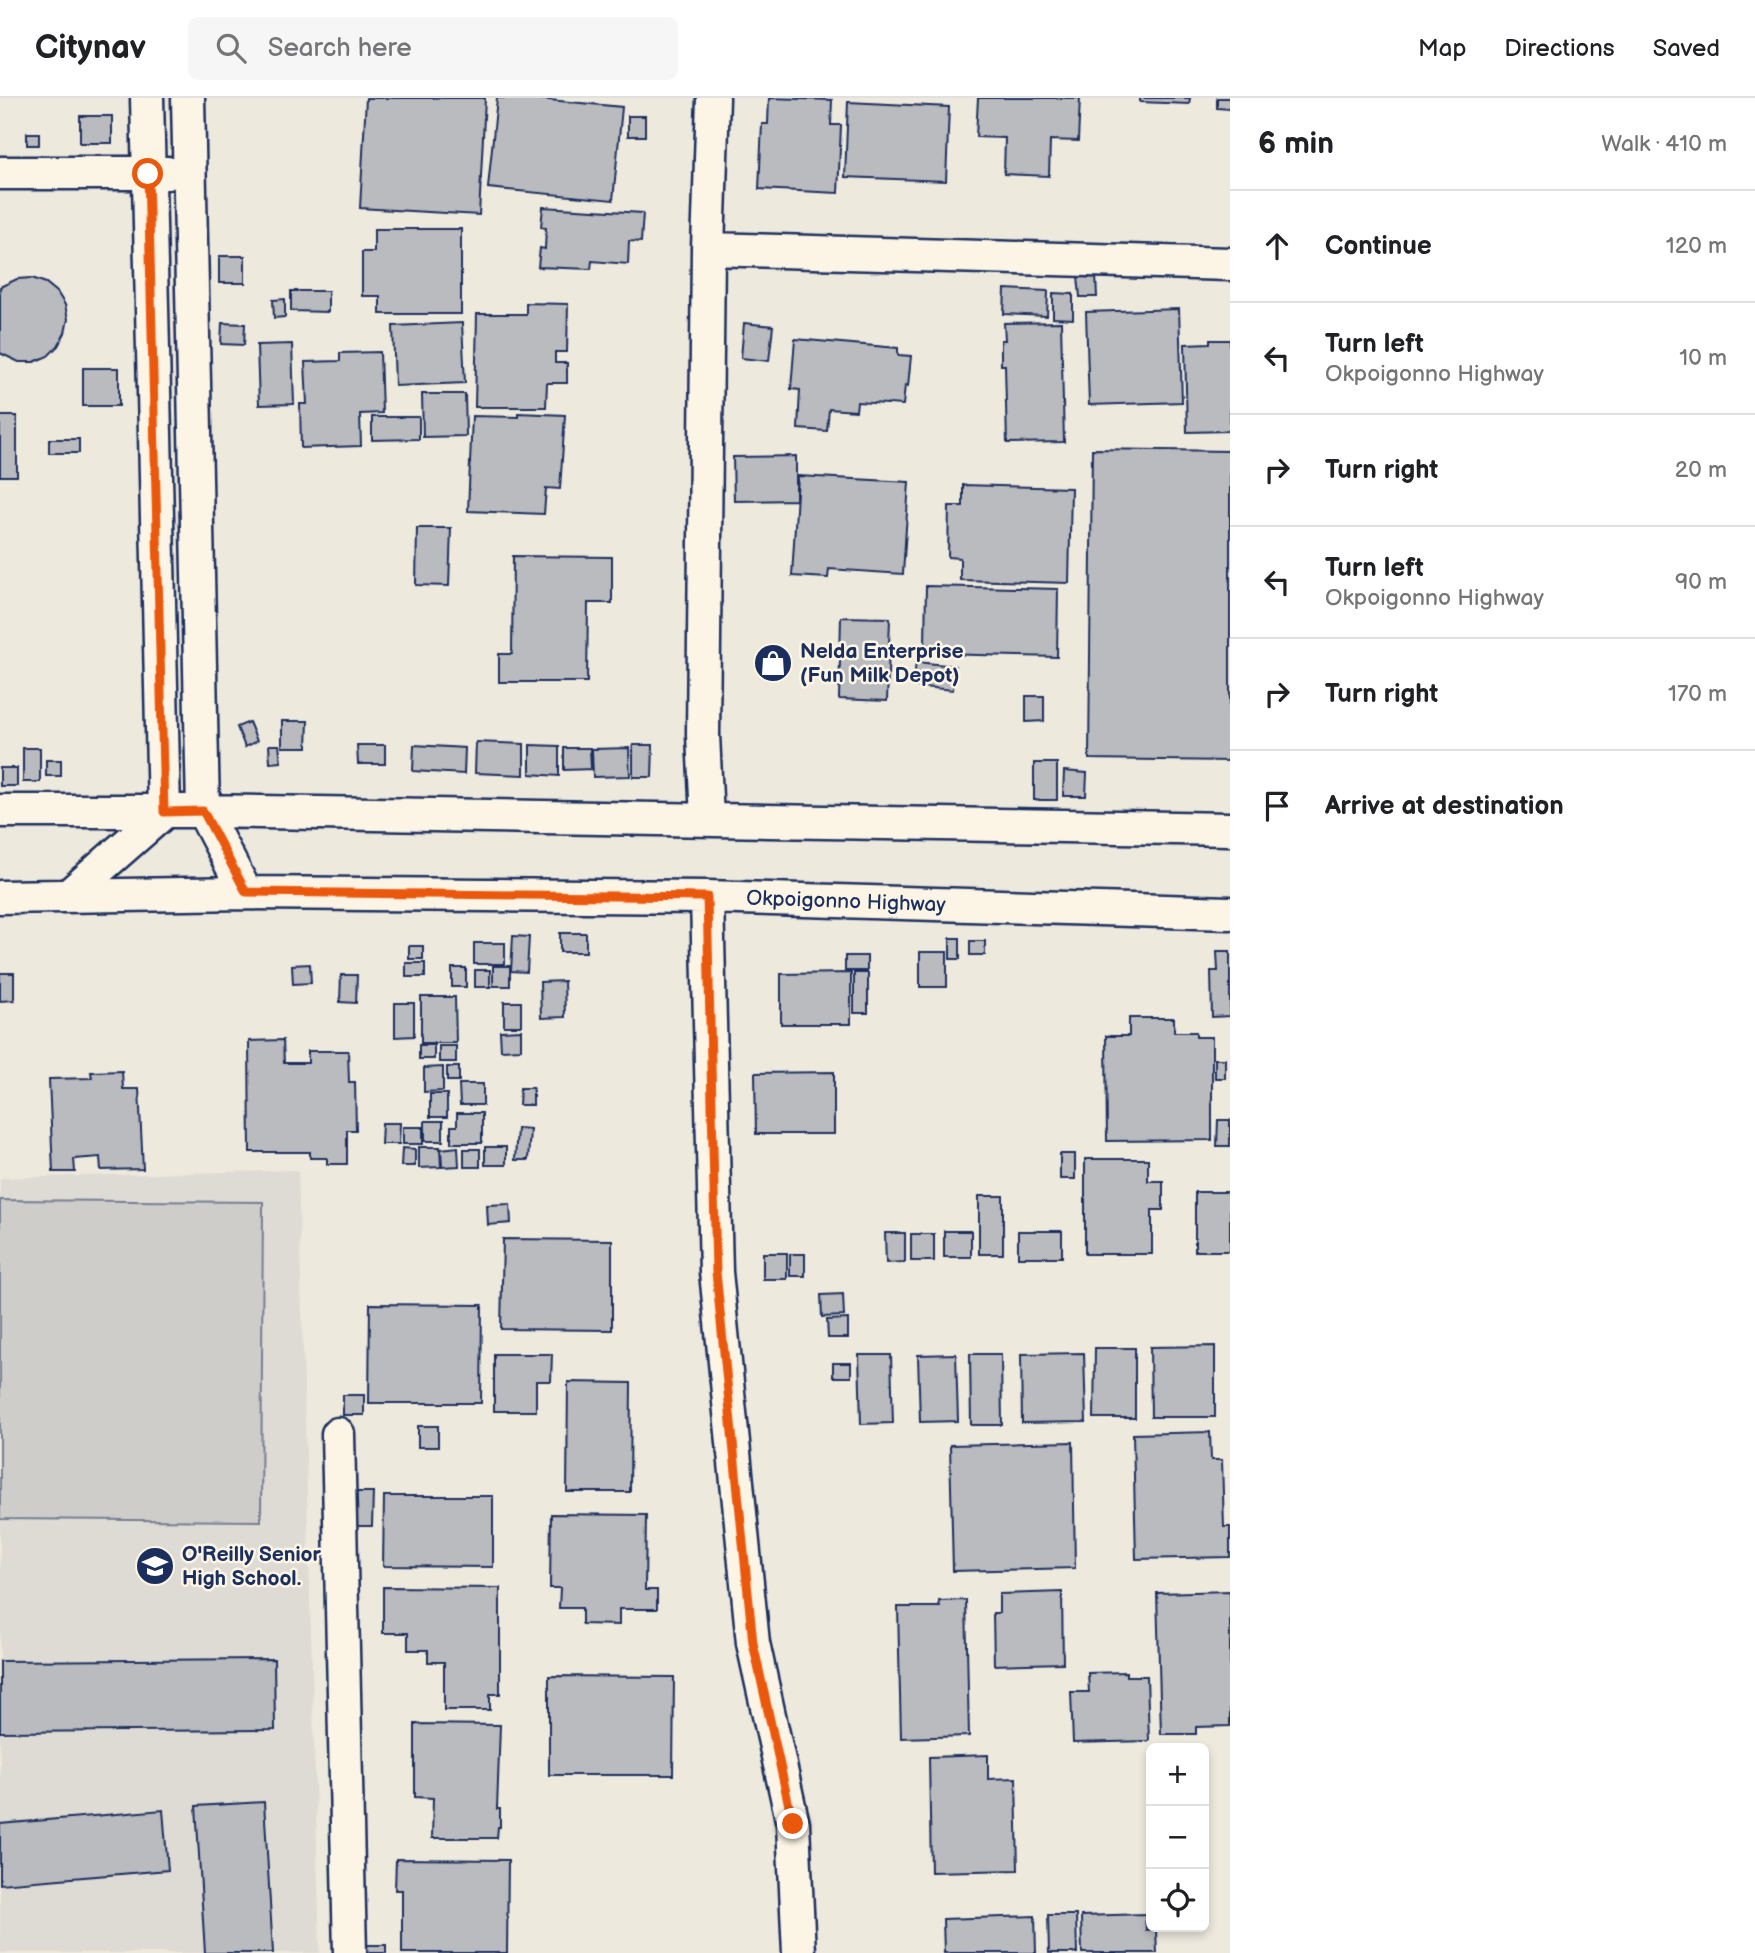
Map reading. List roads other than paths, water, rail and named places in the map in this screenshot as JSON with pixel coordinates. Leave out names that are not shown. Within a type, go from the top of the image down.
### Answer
[{"type":"street","points":[[147,98],[164,812]]},
{"type":"street","points":[[188,98],[203,811],[246,892]]},
{"type":"street","points":[[707,819],[703,735],[708,249],[713,98]]},
{"type":"street","points":[[0,173],[190,172]]},
{"type":"street","points":[[708,249],[1230,264]]},
{"type":"street","points":[[0,811],[203,811],[1230,829]]},
{"type":"street","points":[[68,896],[164,812]]},
{"type":"street","name":"Okpoigonno Highway","points":[[0,897],[246,892],[707,897],[1230,913]]},
{"type":"street","points":[[707,897],[716,1272],[753,1643],[793,1824],[799,1953]]},
{"type":"street","points":[[338,1434],[350,1953]]},
{"type":"place","name":"Nelda Enterprise (Fun Milk Depot)","points":[[773,663]]},
{"type":"place","name":"O'Reilly Senior High School.","points":[[155,1566]]}]
